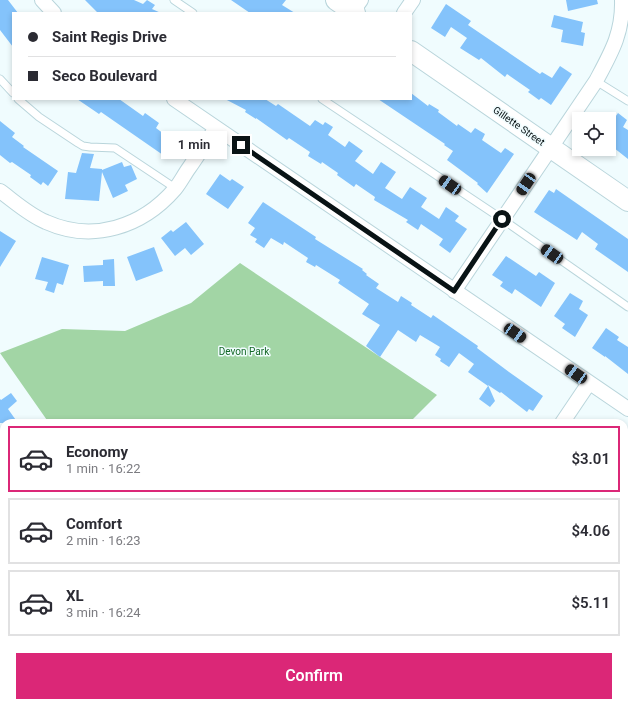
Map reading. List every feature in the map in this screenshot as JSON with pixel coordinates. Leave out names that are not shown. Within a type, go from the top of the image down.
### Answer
[{"type":"street","points":[[42,0],[53,12]]},
{"type":"street","points":[[336,0],[356,8]]},
{"type":"street","points":[[405,12],[413,0]]},
{"type":"street","points":[[454,291],[596,81],[615,44],[620,27],[622,0]]},
{"type":"street","name":"Gillette Street","points":[[412,52],[628,201]]},
{"type":"street","points":[[175,100],[628,409]]},
{"type":"street","points":[[0,191],[30,214],[46,222],[66,229],[82,231],[103,230],[122,226],[138,219],[158,205],[175,188],[216,128]]},
{"type":"street","points":[[565,419],[589,383]]},
{"type":"lane","points":[[174,0],[192,12]]},
{"type":"lane","points":[[0,79],[12,92]]},
{"type":"lane","points":[[596,81],[628,101]]},
{"type":"lane","points":[[19,100],[39,117],[83,146],[115,148],[175,188]]},
{"type":"lane","points":[[324,100],[502,219],[628,307]]},
{"type":"green space","name":"Devon Park","points":[[240,263],[437,395],[413,419],[46,419],[0,353],[62,329],[125,331],[191,303]]},
{"type":"building","points":[[0,0],[8,0],[17,12],[12,12],[12,46],[0,30]]},
{"type":"building","points":[[85,0],[134,0],[143,4],[147,0],[155,5],[152,9],[159,12],[97,12]]},
{"type":"building","points":[[231,0],[286,0],[282,5],[293,12],[249,12]]},
{"type":"building","points":[[566,0],[597,0],[598,4],[568,11]]},
{"type":"building","points":[[446,4],[471,21],[468,25],[540,74],[542,72],[552,78],[560,66],[572,74],[551,105],[541,98],[539,100],[528,92],[530,90],[507,74],[505,77],[481,58],[479,60],[460,48],[467,38],[451,27],[445,37],[431,28]]},
{"type":"building","points":[[554,15],[583,22],[581,32],[585,33],[583,46],[561,42],[563,30],[551,27]]},
{"type":"building","points":[[412,94],[428,106],[429,104],[439,110],[438,112],[457,126],[458,124],[471,133],[475,128],[485,134],[482,140],[501,153],[505,148],[514,154],[487,193],[477,184],[478,183],[447,160],[453,151],[444,145],[445,144],[379,100],[412,100]]},
{"type":"building","points":[[78,100],[120,100],[143,116],[145,113],[159,123],[156,128],[164,134],[161,138],[171,144],[163,155],[101,112],[99,114]]},
{"type":"building","points":[[227,100],[267,100],[276,106],[278,104],[310,126],[315,120],[323,125],[325,122],[333,127],[328,135],[345,147],[349,141],[363,151],[355,161],[373,174],[381,162],[396,172],[385,188],[402,199],[410,187],[427,198],[421,207],[439,219],[446,207],[459,216],[455,221],[467,229],[450,253],[439,245],[443,239],[421,224],[418,230],[406,222],[408,220],[374,200],[375,197],[356,184],[354,187],[322,162],[321,164],[308,156],[310,152],[289,138],[287,140],[245,112],[246,110]]},
{"type":"building","points":[[618,113],[627,120],[623,127],[628,130],[628,159],[616,150],[616,116]]},
{"type":"building","points":[[0,121],[15,133],[12,137],[24,146],[23,147],[58,171],[48,186],[43,182],[41,185],[30,177],[31,175],[12,162],[10,163],[0,155]]},
{"type":"building","points":[[82,153],[94,154],[90,168],[102,170],[122,162],[124,167],[131,165],[137,179],[125,185],[128,191],[113,198],[102,172],[99,201],[65,199],[68,172],[76,173]]},
{"type":"building","points":[[220,174],[230,181],[232,179],[244,187],[228,209],[206,194]]},
{"type":"building","points":[[556,189],[628,239],[628,272],[595,249],[598,244],[582,232],[577,240],[534,212],[549,190],[554,193]]},
{"type":"building","points":[[263,202],[316,237],[315,239],[363,269],[362,270],[367,274],[366,275],[379,284],[376,288],[398,302],[401,296],[412,303],[411,305],[431,318],[433,315],[478,346],[477,348],[543,396],[533,411],[529,409],[527,412],[501,392],[500,393],[488,385],[495,401],[490,407],[479,399],[488,386],[468,372],[474,364],[459,353],[449,367],[440,361],[441,359],[435,355],[440,347],[420,335],[416,342],[398,330],[380,357],[366,346],[380,325],[362,314],[369,304],[338,283],[340,280],[316,265],[315,267],[306,262],[308,258],[284,242],[283,245],[271,238],[264,248],[255,242],[257,239],[250,235],[255,228],[248,223]]},
{"type":"building","points":[[186,222],[204,244],[191,255],[185,248],[175,256],[161,238],[171,230],[173,232]]},
{"type":"building","points":[[0,231],[16,241],[0,267]]},
{"type":"building","points":[[154,247],[163,271],[136,281],[127,257]]},
{"type":"building","points":[[506,256],[536,276],[539,272],[555,283],[541,307],[515,289],[512,294],[500,286],[503,282],[492,275]]},
{"type":"building","points":[[42,257],[69,265],[63,285],[57,283],[54,293],[45,290],[48,282],[35,279]]},
{"type":"building","points":[[114,259],[115,286],[103,286],[103,281],[84,282],[83,266],[103,265],[103,260]]},
{"type":"building","points":[[570,293],[583,301],[579,309],[588,315],[575,337],[562,328],[565,324],[554,316]]},
{"type":"building","points":[[606,328],[619,337],[617,340],[628,347],[628,374],[592,348]]},
{"type":"building","points":[[11,393],[17,401],[8,409],[15,419],[0,419],[0,399],[1,400]]},
{"type":"route","points":[[241,145],[454,291],[502,219]]}]
